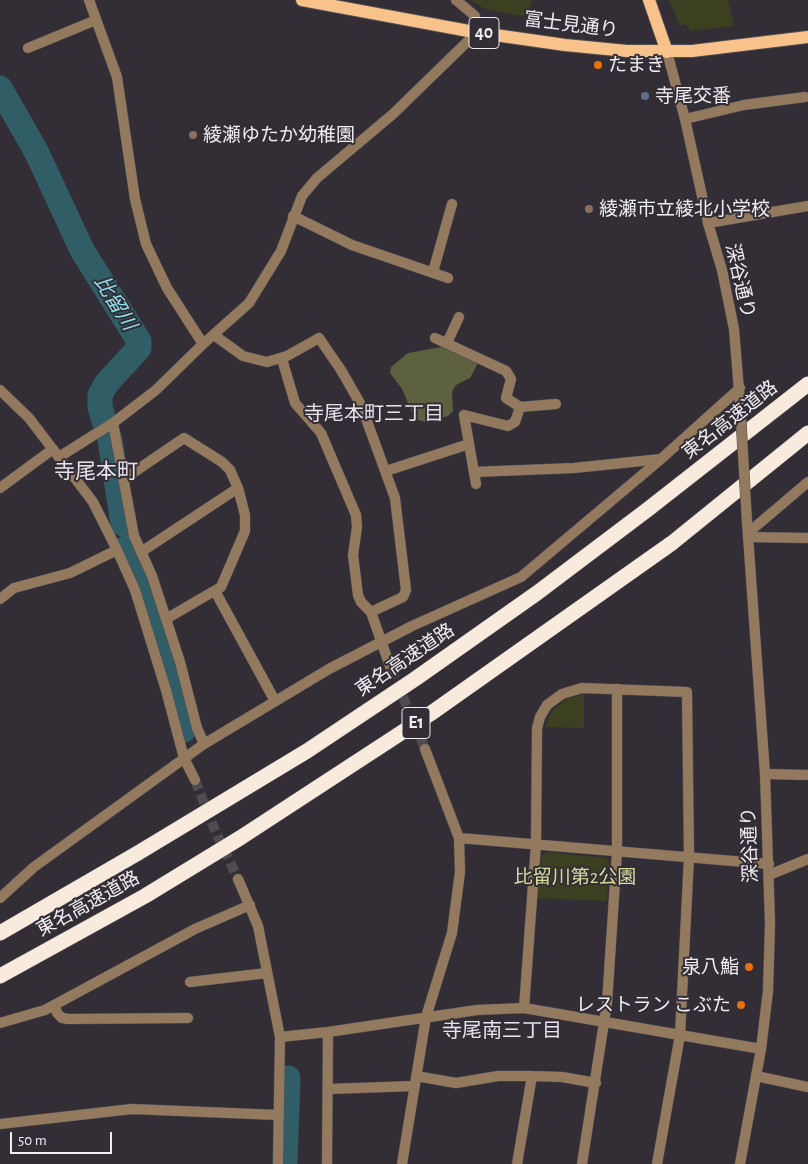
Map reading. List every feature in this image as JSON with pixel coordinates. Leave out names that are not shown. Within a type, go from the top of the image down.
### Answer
[{"type":"highway","name":"東名高速道路","points":[[0,933],[138,853],[307,751],[415,679],[537,593],[808,384]]},
{"type":"highway","name":"東名高速道路","points":[[0,976],[153,892],[240,838],[430,714],[672,543],[808,434]]},
{"type":"main road","name":"富士見通り","points":[[302,0],[474,32],[565,45],[667,52],[808,37]]},
{"type":"main road","points":[[649,0],[667,52]]},
{"type":"street","points":[[89,0],[117,77],[135,199],[146,244],[167,288],[202,344]]},
{"type":"street","points":[[60,457],[108,426],[156,390],[202,344],[249,303],[281,251],[302,196],[317,178],[394,114],[462,48],[474,32],[475,16],[456,0]]},
{"type":"street","points":[[28,48],[96,20]]},
{"type":"street","name":"深谷通り","points":[[667,52],[685,119],[708,223],[722,270],[734,329],[740,388],[747,522],[765,774],[770,923],[768,991],[761,1049],[740,1164]]},
{"type":"street","points":[[685,119],[744,105],[805,97]]},
{"type":"street","points":[[433,272],[452,204]]},
{"type":"street","points":[[708,223],[808,206]]},
{"type":"street","points":[[293,216],[352,245],[448,278]]},
{"type":"street","points":[[447,343],[459,317]]},
{"type":"street","points":[[214,334],[243,356],[267,362],[282,359],[319,338],[341,370],[360,405],[395,498],[406,590],[403,597],[371,612]]},
{"type":"street","points":[[435,338],[506,371],[511,380],[506,398],[520,406],[556,404]]},
{"type":"street","points":[[282,359],[295,403],[321,433],[356,515],[357,527],[353,555],[358,595],[361,602],[371,612],[380,643],[391,669]]},
{"type":"street","points":[[0,898],[34,867],[204,744],[275,701],[412,626],[521,577],[661,459],[740,388]]},
{"type":"street","points":[[0,390],[29,418],[93,502],[135,590],[150,636],[184,758],[195,780]]},
{"type":"street","points":[[476,484],[464,415],[508,426],[515,422],[520,406]]},
{"type":"street","points":[[108,426],[124,479],[134,536],[152,576],[197,728],[204,744]]},
{"type":"street","points":[[124,479],[184,438],[222,462],[230,470],[238,488],[245,515],[245,531],[222,588],[166,619]]},
{"type":"street","points":[[386,471],[469,444]]},
{"type":"street","points":[[0,488],[53,448]]},
{"type":"street","points":[[474,472],[574,468],[661,459]]},
{"type":"street","points":[[748,535],[808,482]]},
{"type":"street","points":[[141,552],[238,488]]},
{"type":"street","points":[[748,535],[808,538]]},
{"type":"street","points":[[0,599],[14,588],[70,573],[117,550]]},
{"type":"street","points":[[215,591],[275,701]]},
{"type":"street","points":[[524,1008],[536,844],[537,728],[540,718],[547,705],[562,694],[582,688],[687,692],[689,857],[680,1035],[657,1164]]},
{"type":"street","points":[[582,1164],[605,1023],[617,852],[617,689]]},
{"type":"street","points":[[402,1164],[426,1017],[452,934],[460,872],[459,838],[425,749]]},
{"type":"street","points":[[765,774],[808,775]]},
{"type":"street","points":[[459,838],[768,864]]},
{"type":"street","points":[[769,875],[782,872],[808,859]]},
{"type":"street","points":[[238,879],[258,926],[280,1037],[278,1164]]},
{"type":"street","points":[[0,1023],[45,1010],[196,930],[250,905]]},
{"type":"street","points":[[190,982],[268,973]]},
{"type":"street","points":[[55,1005],[57,1013],[62,1018],[68,1019],[188,1018]]},
{"type":"street","points":[[280,1037],[328,1032],[426,1017],[524,1008],[761,1049]]},
{"type":"street","points":[[327,1164],[328,1032]]},
{"type":"street","points":[[329,1089],[415,1081],[456,1083],[498,1076],[562,1077],[596,1083]]},
{"type":"street","points":[[517,1164],[532,1076]]},
{"type":"street","points":[[756,1076],[808,1086]]},
{"type":"street","points":[[0,1124],[132,1109],[278,1115]]},
{"type":"green space","points":[[471,0],[532,1],[527,17],[485,9]]},
{"type":"green space","points":[[669,0],[728,0],[734,26],[690,31],[688,26],[684,24],[680,26]]},
{"type":"green space","points":[[441,347],[478,363],[470,378],[456,385],[452,392],[453,411],[448,416],[425,422],[418,420],[413,415],[402,389],[390,373],[391,367],[408,353]]},
{"type":"green space","points":[[584,694],[584,728],[545,727],[552,711],[567,699]]},
{"type":"green space","name":"比留川第2公園","points":[[547,852],[605,858],[609,862],[607,901],[536,898],[541,856]]},
{"type":"waterway","name":"比留川","points":[[0,88],[37,153],[82,250],[139,341],[139,348],[106,384],[100,395],[100,407],[110,440],[123,524]]},
{"type":"waterway","name":"比留川","points":[[126,548],[141,582],[162,643],[178,698],[184,730]]},
{"type":"waterway","name":"比留川","points":[[285,1164],[288,1078]]},
{"type":"tunnel","points":[[391,669],[425,749]]},
{"type":"tunnel","points":[[195,780],[215,831],[238,879]]},
{"type":"place","name":"たまき","points":[[598,65]]},
{"type":"place","name":"寺尾交番","points":[[645,96]]},
{"type":"place","name":"綾瀬ゆたか幼稚園","points":[[193,135]]},
{"type":"place","name":"綾瀬市立綾北小学校","points":[[589,209]]},
{"type":"place","name":"泉八鮨","points":[[749,967]]},
{"type":"place","name":"レストラン こぶた","points":[[741,1005]]},
{"type":"district","name":"寺尾本町三丁目","points":[[374,414]]},
{"type":"district","name":"寺尾本町","points":[[96,472]]},
{"type":"district","name":"寺尾南三丁目","points":[[502,1031]]}]
